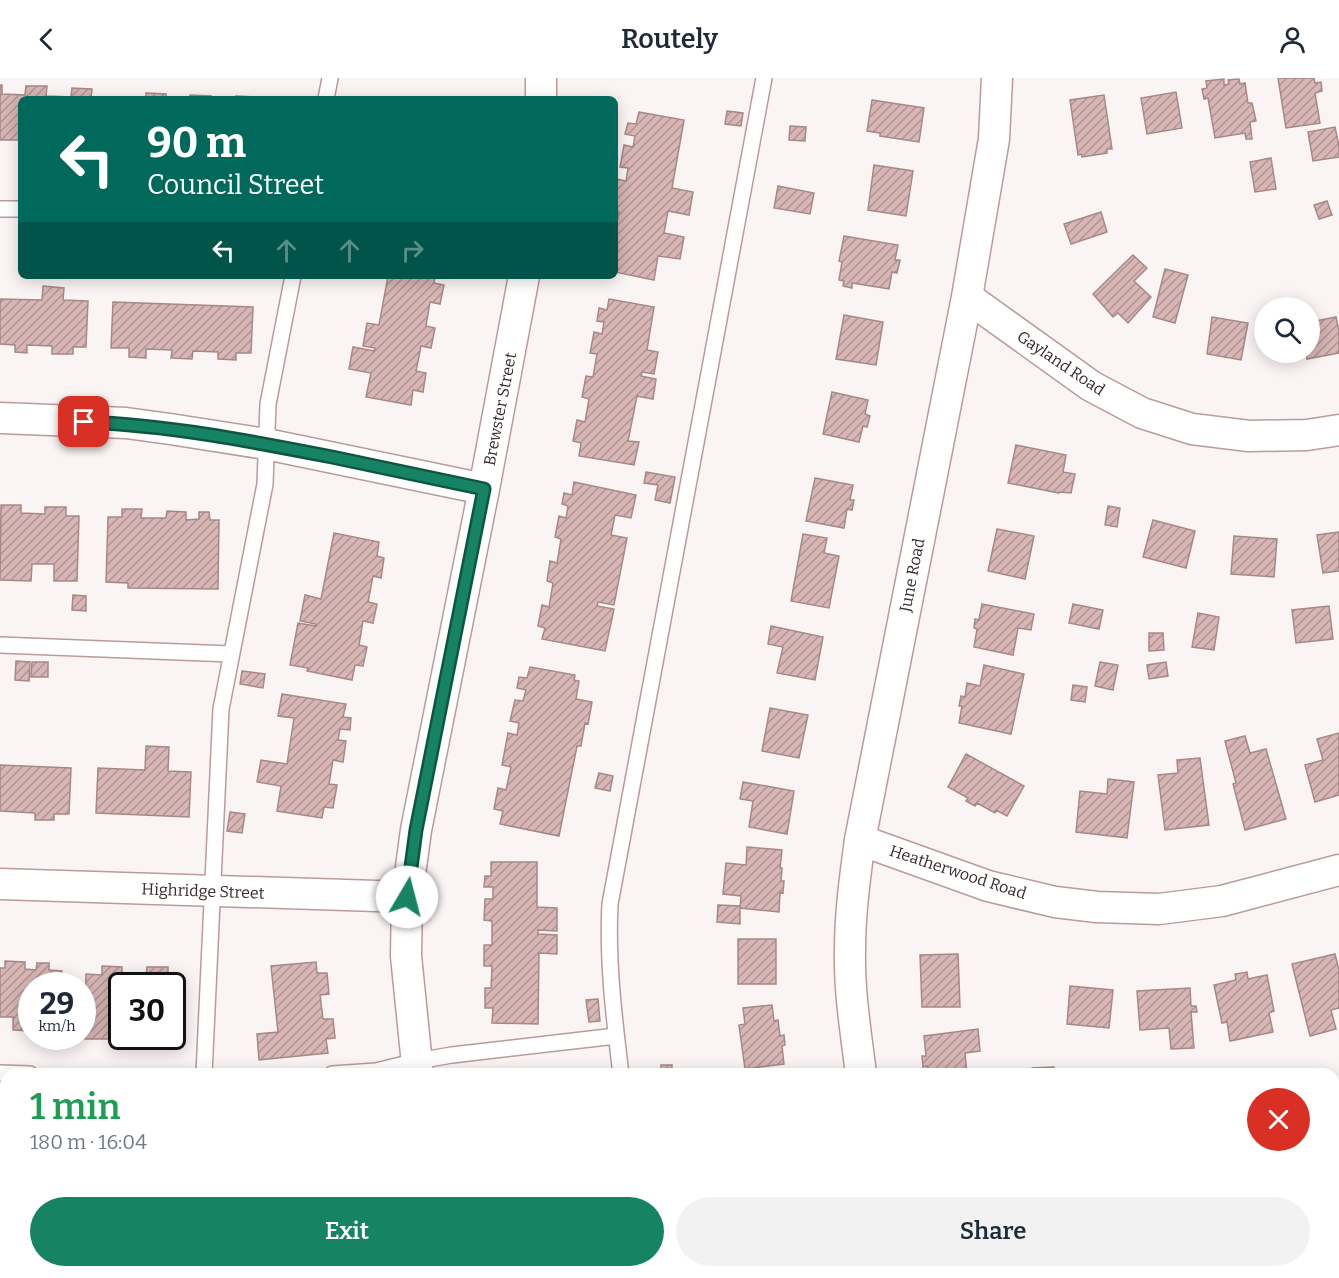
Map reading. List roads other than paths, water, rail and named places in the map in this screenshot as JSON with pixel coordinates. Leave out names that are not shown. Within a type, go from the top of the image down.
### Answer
[{"type":"street","points":[[541,78],[541,96]]},
{"type":"street","name":"June Road","points":[[860,1068],[852,1003],[849,951],[851,906],[860,840],[967,297],[994,139],[997,78]]},
{"type":"street","name":"Brewster Street","points":[[417,1068],[406,956],[407,897],[416,830],[523,279]]},
{"type":"street","name":"Gayland Road","points":[[967,297],[1091,386],[1142,413],[1192,429],[1249,436],[1307,435],[1339,430]]},
{"type":"street","points":[[0,418],[126,423],[170,429],[266,444],[484,489]]},
{"type":"street","name":"Heatherwood Road","points":[[860,840],[988,886],[1055,902],[1097,907],[1159,909],[1222,901],[1339,870]]},
{"type":"street","name":"Highridge Street","points":[[0,884],[407,897]]},
{"type":"lane","points":[[327,96],[330,78]]},
{"type":"lane","points":[[620,1068],[608,936],[610,904],[765,78]]},
{"type":"lane","points":[[0,208],[18,209]]},
{"type":"lane","points":[[204,1068],[221,709],[265,484],[268,404],[291,279]]},
{"type":"lane","points":[[0,645],[231,654]]},
{"type":"lane","points":[[417,1068],[452,1055],[616,1036]]}]
